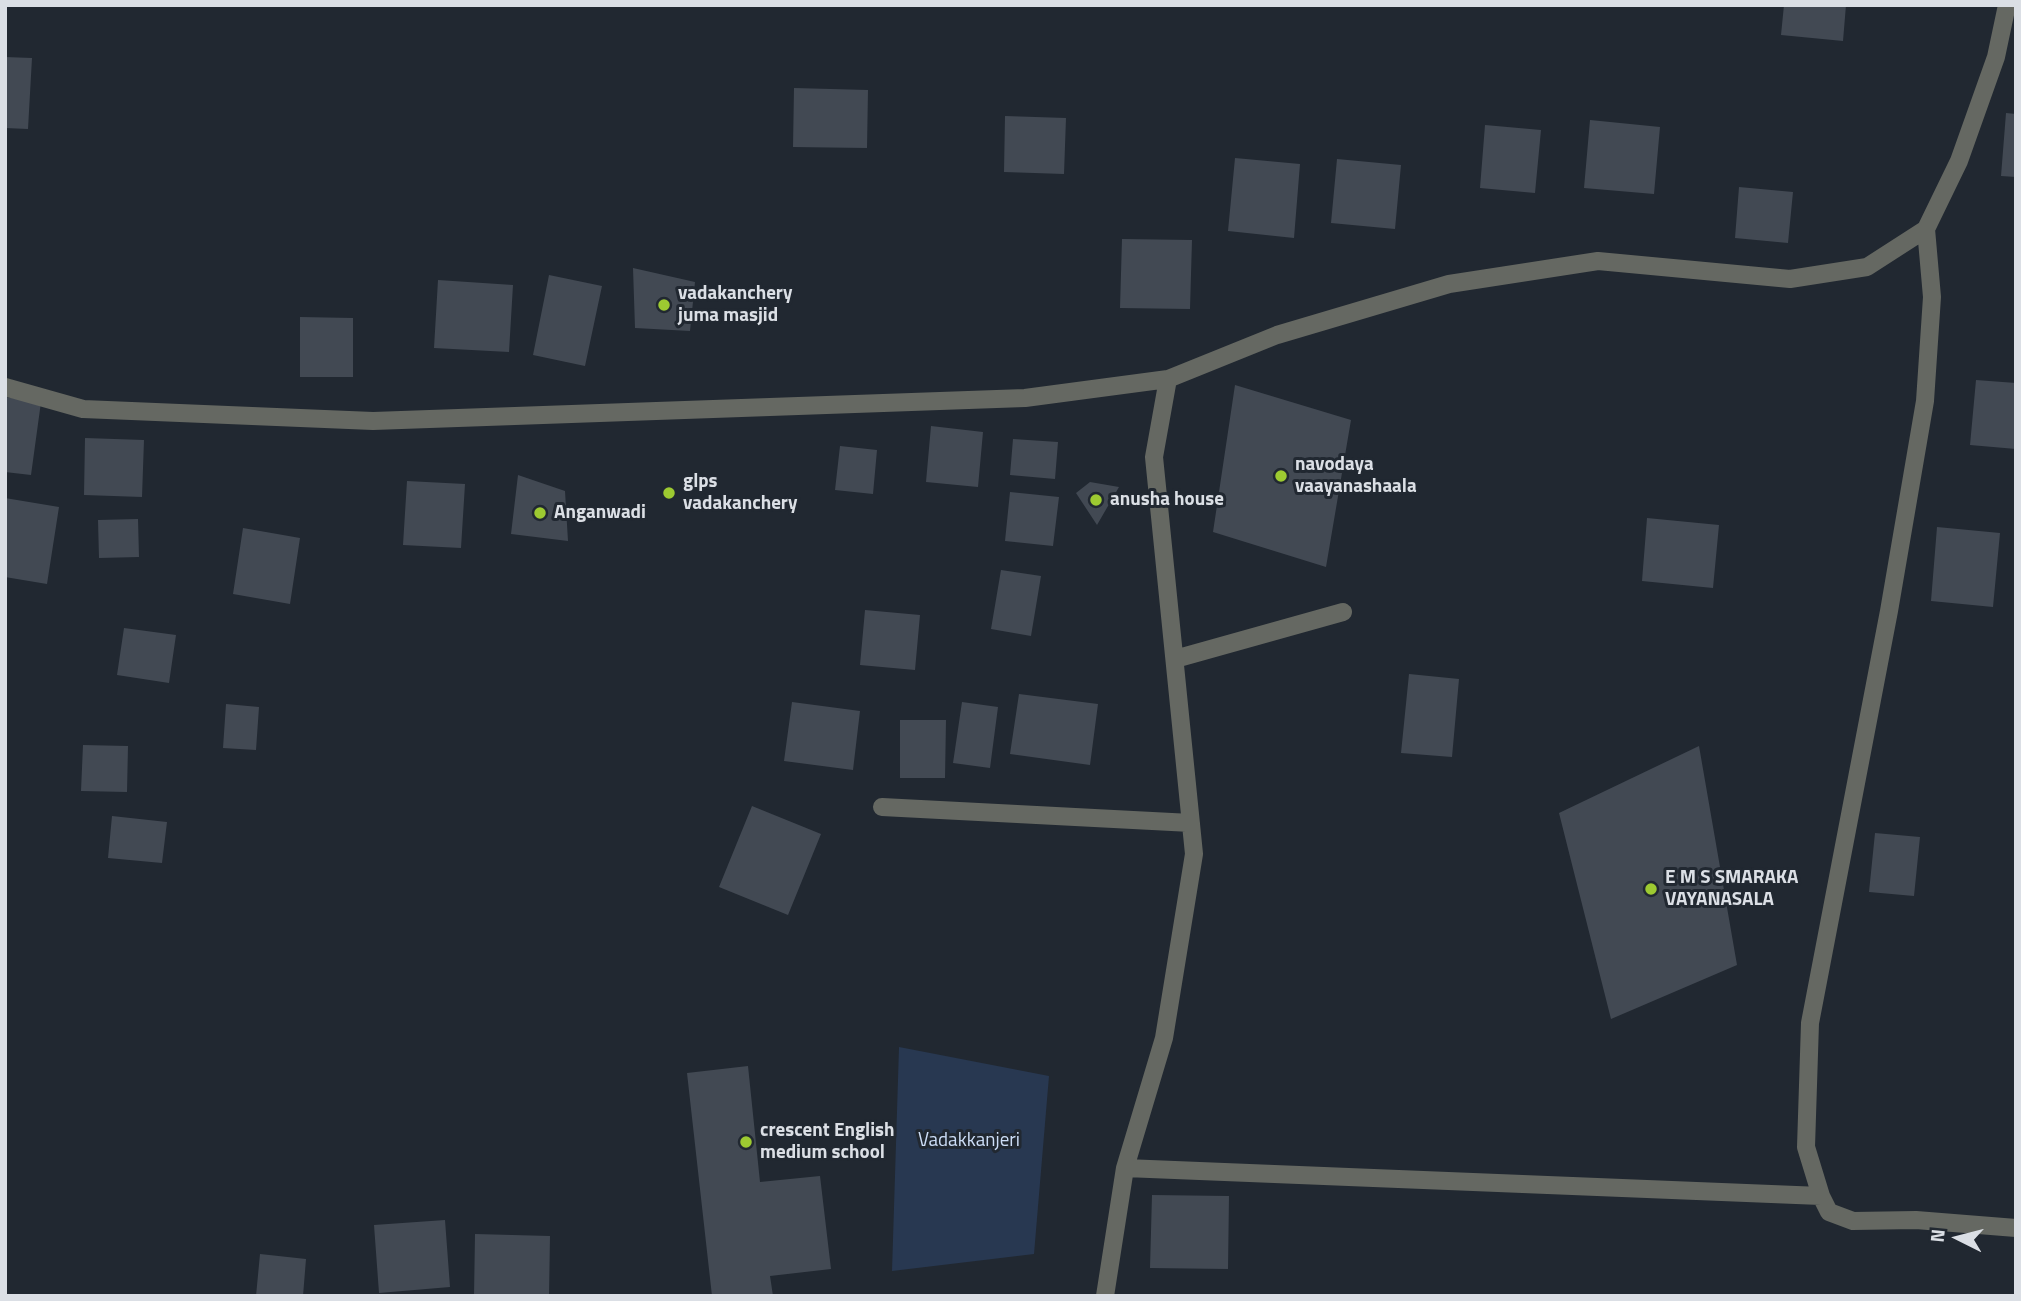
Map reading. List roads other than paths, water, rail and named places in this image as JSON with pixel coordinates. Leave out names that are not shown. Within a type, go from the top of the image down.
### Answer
[{"type":"street","points":[[2007,5],[1996,57],[1959,161],[1926,229],[1932,298],[1925,401],[1889,611],[1810,1023],[1806,1147],[1829,1212],[1853,1222],[1916,1220],[2016,1228]]},
{"type":"street","points":[[5,387],[83,410],[373,421],[1026,398],[1168,379],[1277,335],[1449,284],[1598,261],[1790,279],[1867,267],[1926,229]]},
{"type":"street","points":[[1105,1296],[1125,1168],[1164,1038],[1194,854],[1154,457],[1168,379]]},
{"type":"street","points":[[1175,659],[1343,612]]},
{"type":"street","points":[[882,807],[1191,823]]},
{"type":"street","points":[[1125,1168],[1821,1195]]},
{"type":"place","name":"vadakanchery juma masjid","points":[[664,305]]},
{"type":"place","name":"navodaya vaayanashaala","points":[[1281,476]]},
{"type":"place","name":"glps vadakanchery","points":[[669,493]]},
{"type":"place","name":"anusha house","points":[[1096,500]]},
{"type":"place","name":"Anganwadi","points":[[540,513]]},
{"type":"place","name":"E M S SMARAKA VAYANASALA","points":[[1651,889]]},
{"type":"place","name":"crescent English medium school","points":[[746,1142]]},
{"type":"park label","name":"Vadakkanjeri","points":[[969,1141]]}]
